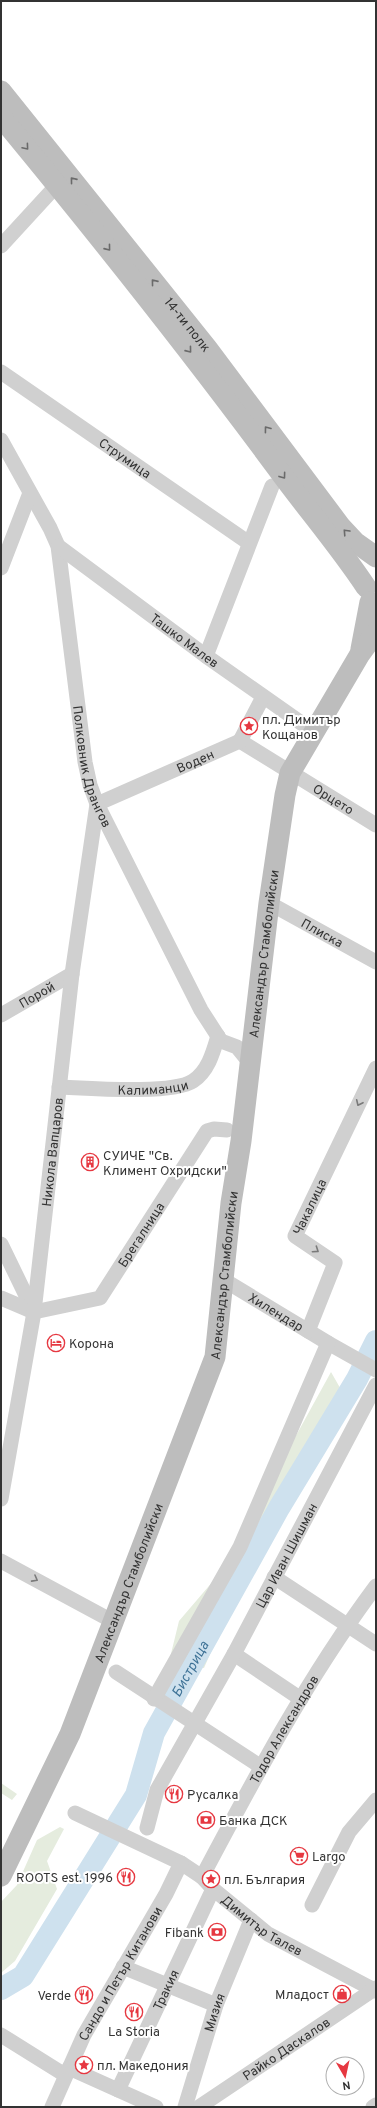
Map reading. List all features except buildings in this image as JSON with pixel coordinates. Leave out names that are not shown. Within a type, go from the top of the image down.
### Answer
[{"type":"street","name":"14-ти полк","points":[[1,90],[207,348],[342,527],[356,542],[376,557]]},
{"type":"street","name":"14-ти полк","points":[[1,117],[196,359],[353,567],[371,599]]},
{"type":"street","points":[[1,246],[57,185]]},
{"type":"street","name":"Струмица","points":[[1,372],[249,543]]},
{"type":"street","name":"Полковник Дрангов","points":[[1,440],[50,528],[58,546],[85,762],[90,786],[97,804],[201,1010],[218,1036],[226,1044],[237,1047],[250,1063]]},
{"type":"street","points":[[206,656],[272,486]]},
{"type":"street","points":[[1,568],[30,493]]},
{"type":"street","name":"Ташко Малев","points":[[58,546],[206,656],[314,732]]},
{"type":"street","name":"Александър Стамболийски","points":[[360,654],[371,599],[369,576],[376,568]]},
{"type":"street","name":"Александър Стамболийски","points":[[1,1876],[70,1734],[215,1358],[232,1203],[269,903],[284,795],[290,773],[360,654],[376,632]]},
{"type":"street","points":[[263,697],[240,742],[290,773]]},
{"type":"street","name":"Воден","points":[[97,804],[240,742]]},
{"type":"street","name":"Орцето","points":[[290,773],[376,825]]},
{"type":"street","name":"Никола Вапцаров","points":[[1,1499],[7,1438],[34,1312],[72,974],[97,804]]},
{"type":"street","name":"Плиска","points":[[269,903],[376,962]]},
{"type":"street","name":"Порой","points":[[1,1015],[72,974]]},
{"type":"street","name":"Калиманци","points":[[59,1087],[168,1090],[193,1081],[210,1062],[218,1036]]},
{"type":"street","name":"Чакалица","points":[[308,1331],[336,1263],[295,1236],[376,1068]]},
{"type":"street","name":"Брегалница","points":[[34,1312],[100,1298],[207,1131],[214,1129],[227,1130]]},
{"type":"street","points":[[1,1244],[34,1312]]},
{"type":"street","name":"Хилендар","points":[[224,1280],[328,1343],[376,1370]]},
{"type":"street","points":[[1,1298],[34,1312]]},
{"type":"street","points":[[154,1699],[240,1547],[328,1343]]},
{"type":"street","name":"Цар Иван Шишман","points":[[146,1828],[157,1790],[234,1654],[376,1385]]},
{"type":"street","points":[[1,1561],[114,1622]]},
{"type":"street","points":[[274,1577],[376,1644]]},
{"type":"street","name":"Тодор Александров","points":[[202,1877],[260,1766],[347,1625],[376,1586]]},
{"type":"street","points":[[234,1654],[301,1699]]},
{"type":"street","points":[[116,1672],[154,1699],[260,1766]]},
{"type":"street","points":[[312,1905],[349,1832],[376,1800]]},
{"type":"street","name":"Димитър Талев","points":[[75,1814],[181,1863],[202,1877],[213,1890],[268,1934],[375,1990]]},
{"type":"street","name":"Сандо и Петър Китанови","points":[[52,2107],[84,2035],[166,1894],[181,1863]]},
{"type":"street","name":"Тракия","points":[[118,2090],[213,1890]]},
{"type":"street","name":"Мизия","points":[[185,2107],[216,2005],[251,1920]]},
{"type":"street","points":[[123,1967],[216,2005]]},
{"type":"street","name":"Райко Даскалов","points":[[199,2107],[375,1990]]},
{"type":"street","points":[[1,2035],[67,2072],[118,2090],[156,2107]]},
{"type":"shaded area","points":[[331,1372],[343,1393],[320,1452],[276,1511],[258,1525],[261,1493],[298,1432]]},
{"type":"shaded area","points":[[214,1580],[236,1595],[204,1668],[167,1670],[179,1621]]},
{"type":"shaded area","points":[[1,1783],[17,1794],[12,1800],[1,1793]]},
{"type":"shaded area","points":[[60,1827],[64,1829],[47,1861],[57,1889],[15,1961],[1,1973],[1,1902],[17,1885],[37,1840]]},
{"type":"waterway","name":"Бистрица","points":[[1,1989],[23,1976],[136,1795],[154,1733],[279,1508],[357,1379],[376,1341]]},
{"type":"place","name":"пл. Димитър Кощанов","points":[[249,726]]},
{"type":"place","name":"СУИЧЕ \"Св. Климент Охридски\"","points":[[90,1162]]},
{"type":"place","name":"Корона","points":[[56,1343]]},
{"type":"place","name":"Русалка","points":[[174,1794]]},
{"type":"place","name":"Банка ДСК","points":[[206,1820]]},
{"type":"place","name":"Largo","points":[[299,1856]]},
{"type":"place","name":"ROOTS est. 1996","points":[[126,1877]]},
{"type":"place","name":"пл. България","points":[[211,1879]]},
{"type":"place","name":"Fibank","points":[[217,1932]]},
{"type":"place","name":"Младост","points":[[342,1994]]},
{"type":"place","name":"Verde","points":[[84,1995]]},
{"type":"place","name":"La Storia","points":[[134,2012]]},
{"type":"place","name":"пл. Македония","points":[[84,2065]]}]
